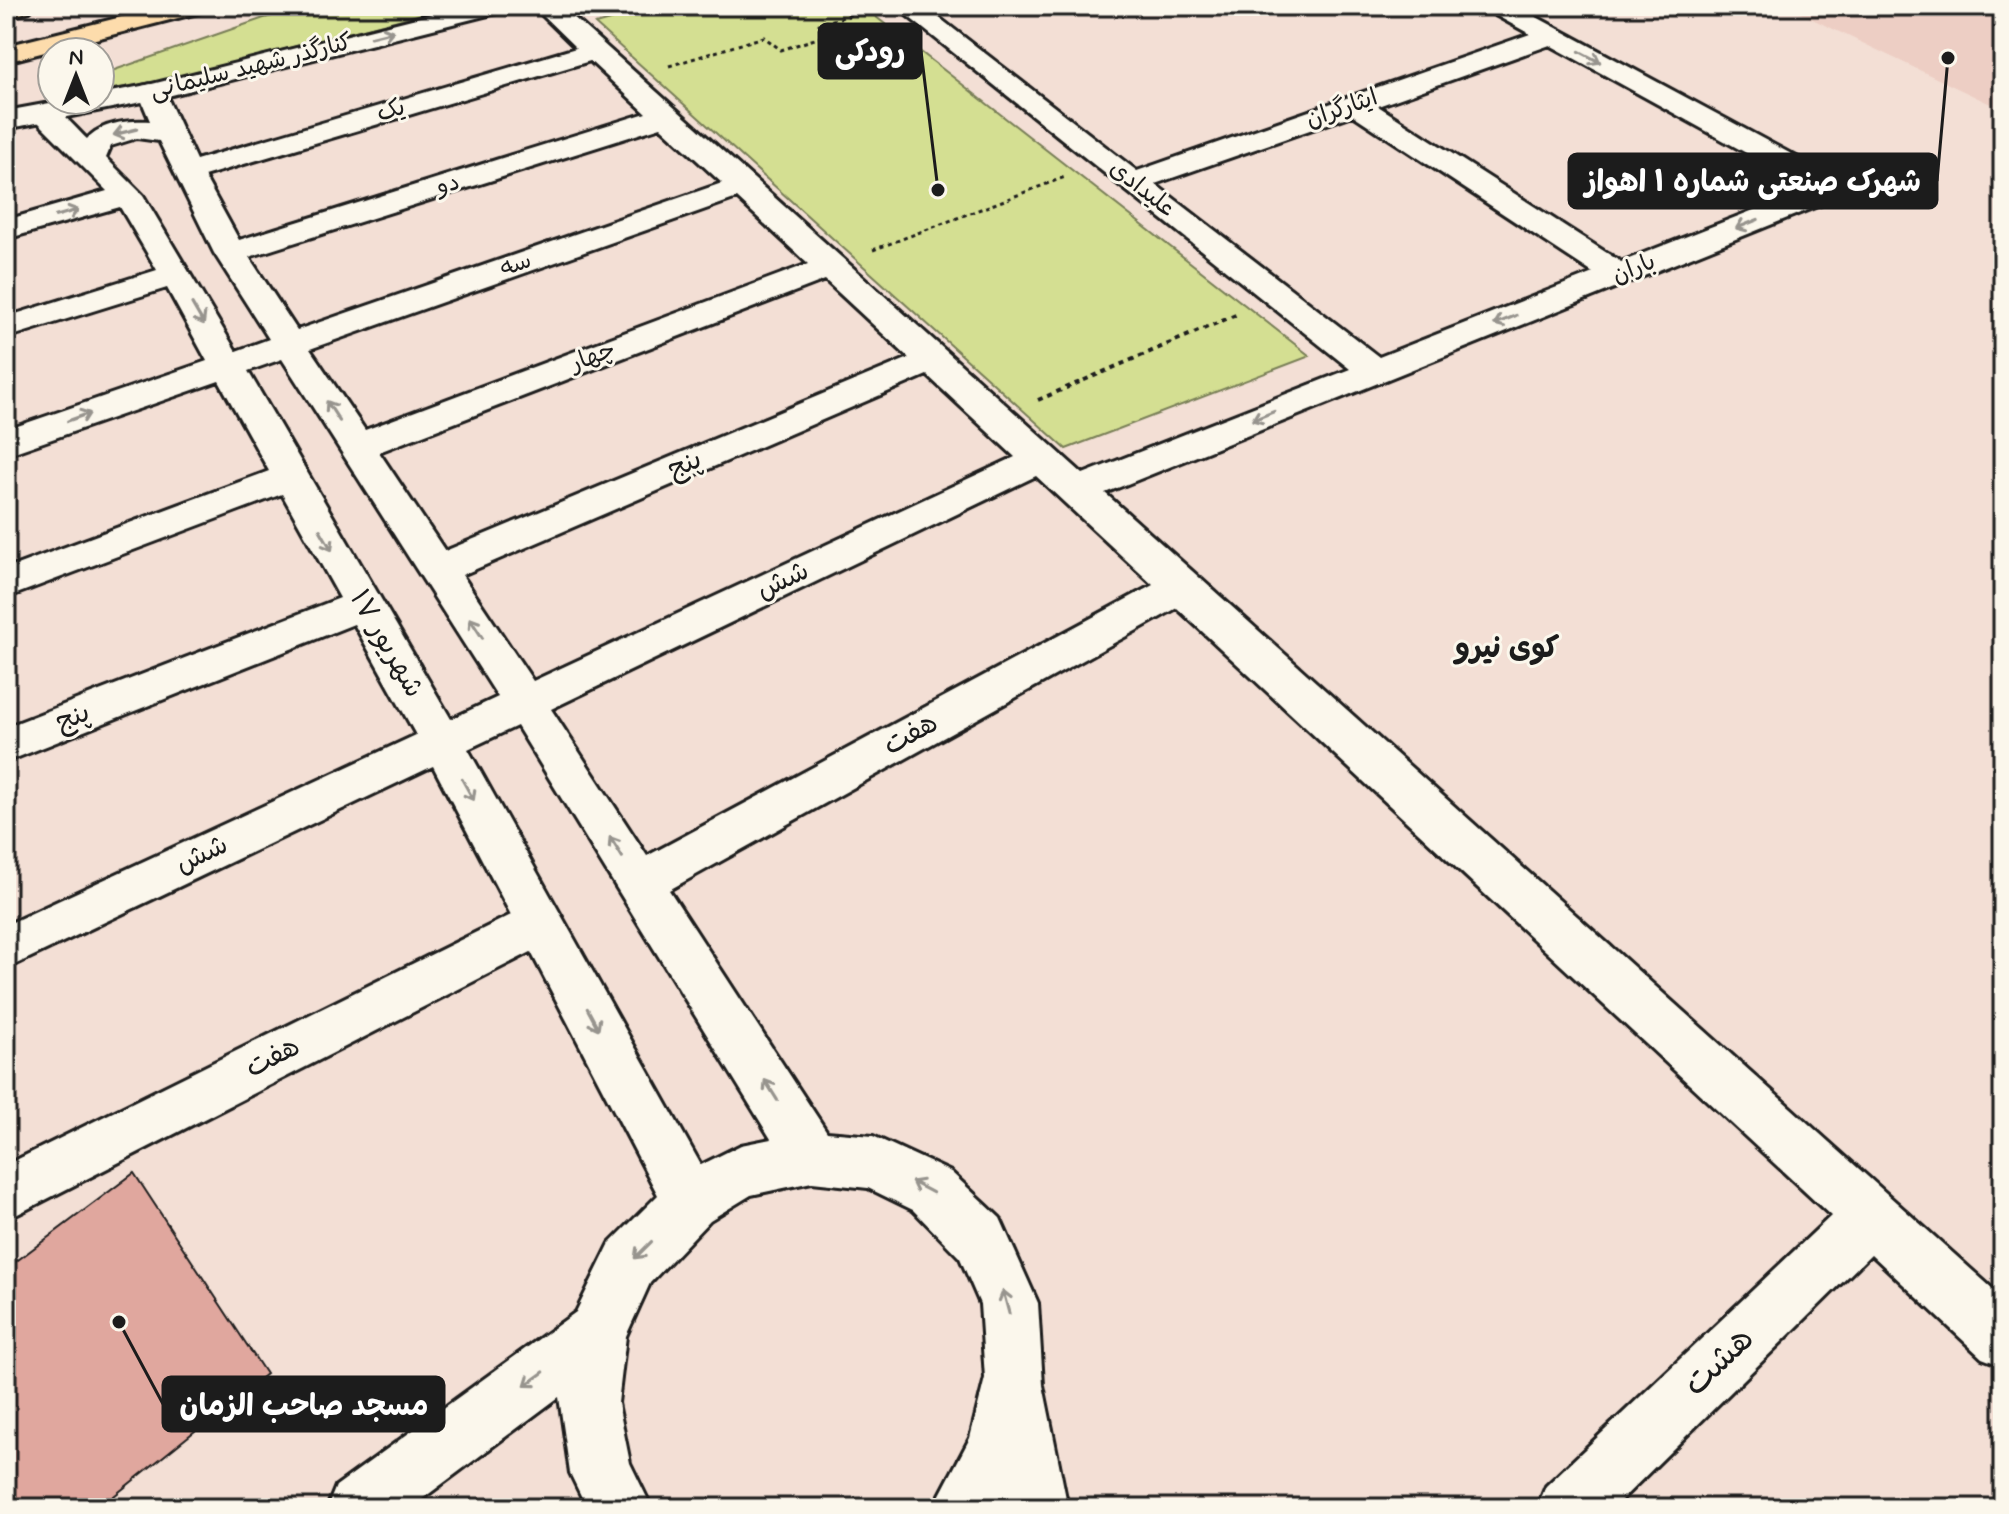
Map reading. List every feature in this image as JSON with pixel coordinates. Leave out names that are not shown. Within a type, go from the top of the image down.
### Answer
[{"type":"highway","points":[[6,10],[21,6]]},
{"type":"highway","points":[[6,54],[196,6]]},
{"type":"street","name":"کنارگذر شهید سلیمانی","points":[[116,99],[495,6]]},
{"type":"street","points":[[546,6],[2003,1337]]},
{"type":"street","name":"علیدادی","points":[[908,6],[1375,371]]},
{"type":"street","name":"باران","points":[[1076,491],[1834,189],[1497,6]]},
{"type":"street","name":"ایثارگران","points":[[1133,182],[1551,36]]},
{"type":"street","name":"یک","points":[[179,154],[595,51]]},
{"type":"street","points":[[152,92],[179,154],[230,253],[524,702],[812,1156]]},
{"type":"street","points":[[1356,104],[1618,275]]},
{"type":"street","name":"کنارگذر شهید سلیمانی","points":[[6,120],[36,114]]},
{"type":"street","name":"۱۷ شهریور","points":[[46,116],[128,195],[442,742],[691,1201]]},
{"type":"street","name":"دو","points":[[230,253],[667,116]]},
{"type":"street","points":[[91,159],[91,152],[97,144],[122,132],[151,129],[179,154]]},
{"type":"street","name":"سه","points":[[226,364],[743,186]]},
{"type":"street","points":[[6,230],[128,195]]},
{"type":"street","name":"چهار","points":[[356,447],[831,266]]},
{"type":"street","points":[[6,328],[175,275]]},
{"type":"street","name":"پنج","points":[[437,570],[933,360]]},
{"type":"street","points":[[6,443],[226,364]]},
{"type":"street","name":"شش","points":[[6,948],[1042,459]]},
{"type":"street","points":[[6,584],[290,477]]},
{"type":"street","name":"هفت","points":[[639,883],[1182,587]]},
{"type":"street","name":"پنج","points":[[6,745],[363,605]]},
{"type":"street","name":"هفت","points":[[6,1193],[541,923]]},
{"type":"street","points":[[621,1508],[601,1473],[588,1403],[597,1333],[630,1263],[691,1201],[741,1171],[812,1156],[873,1162],[932,1191],[980,1238],[1009,1303],[1015,1378],[1037,1508]]},
{"type":"street","name":"هشت","points":[[1568,1508],[1871,1216]]},
{"type":"street","points":[[358,1508],[597,1333]]},
{"type":"street","points":[[964,1508],[998,1449],[1015,1378]]},
{"type":"path","points":[[626,79],[764,37],[781,50],[830,34],[819,24],[880,6]]},
{"type":"path","points":[[831,266],[1106,161]]},
{"type":"path","points":[[997,418],[1279,296]]},
{"type":"shaded area","points":[[1785,6],[2003,6],[2003,110]]},
{"type":"green space","points":[[314,6],[453,6],[157,82],[116,88],[116,69],[264,18]]},
{"type":"green space","points":[[661,6],[862,6],[1310,356],[1066,449],[595,24]]},
{"type":"building","points":[[134,1173],[266,1374],[99,1508],[6,1508],[6,1269]]},
{"type":"place","name":"شهرک صنعتی شماره ۱ اهواز","points":[[1948,58]]},
{"type":"place","name":"رودکی","points":[[938,190]]},
{"type":"place","name":"مسجد صاحب الزمان","points":[[119,1322]]},
{"type":"district","name":"کوی نیرو","points":[[1507,648]]}]
